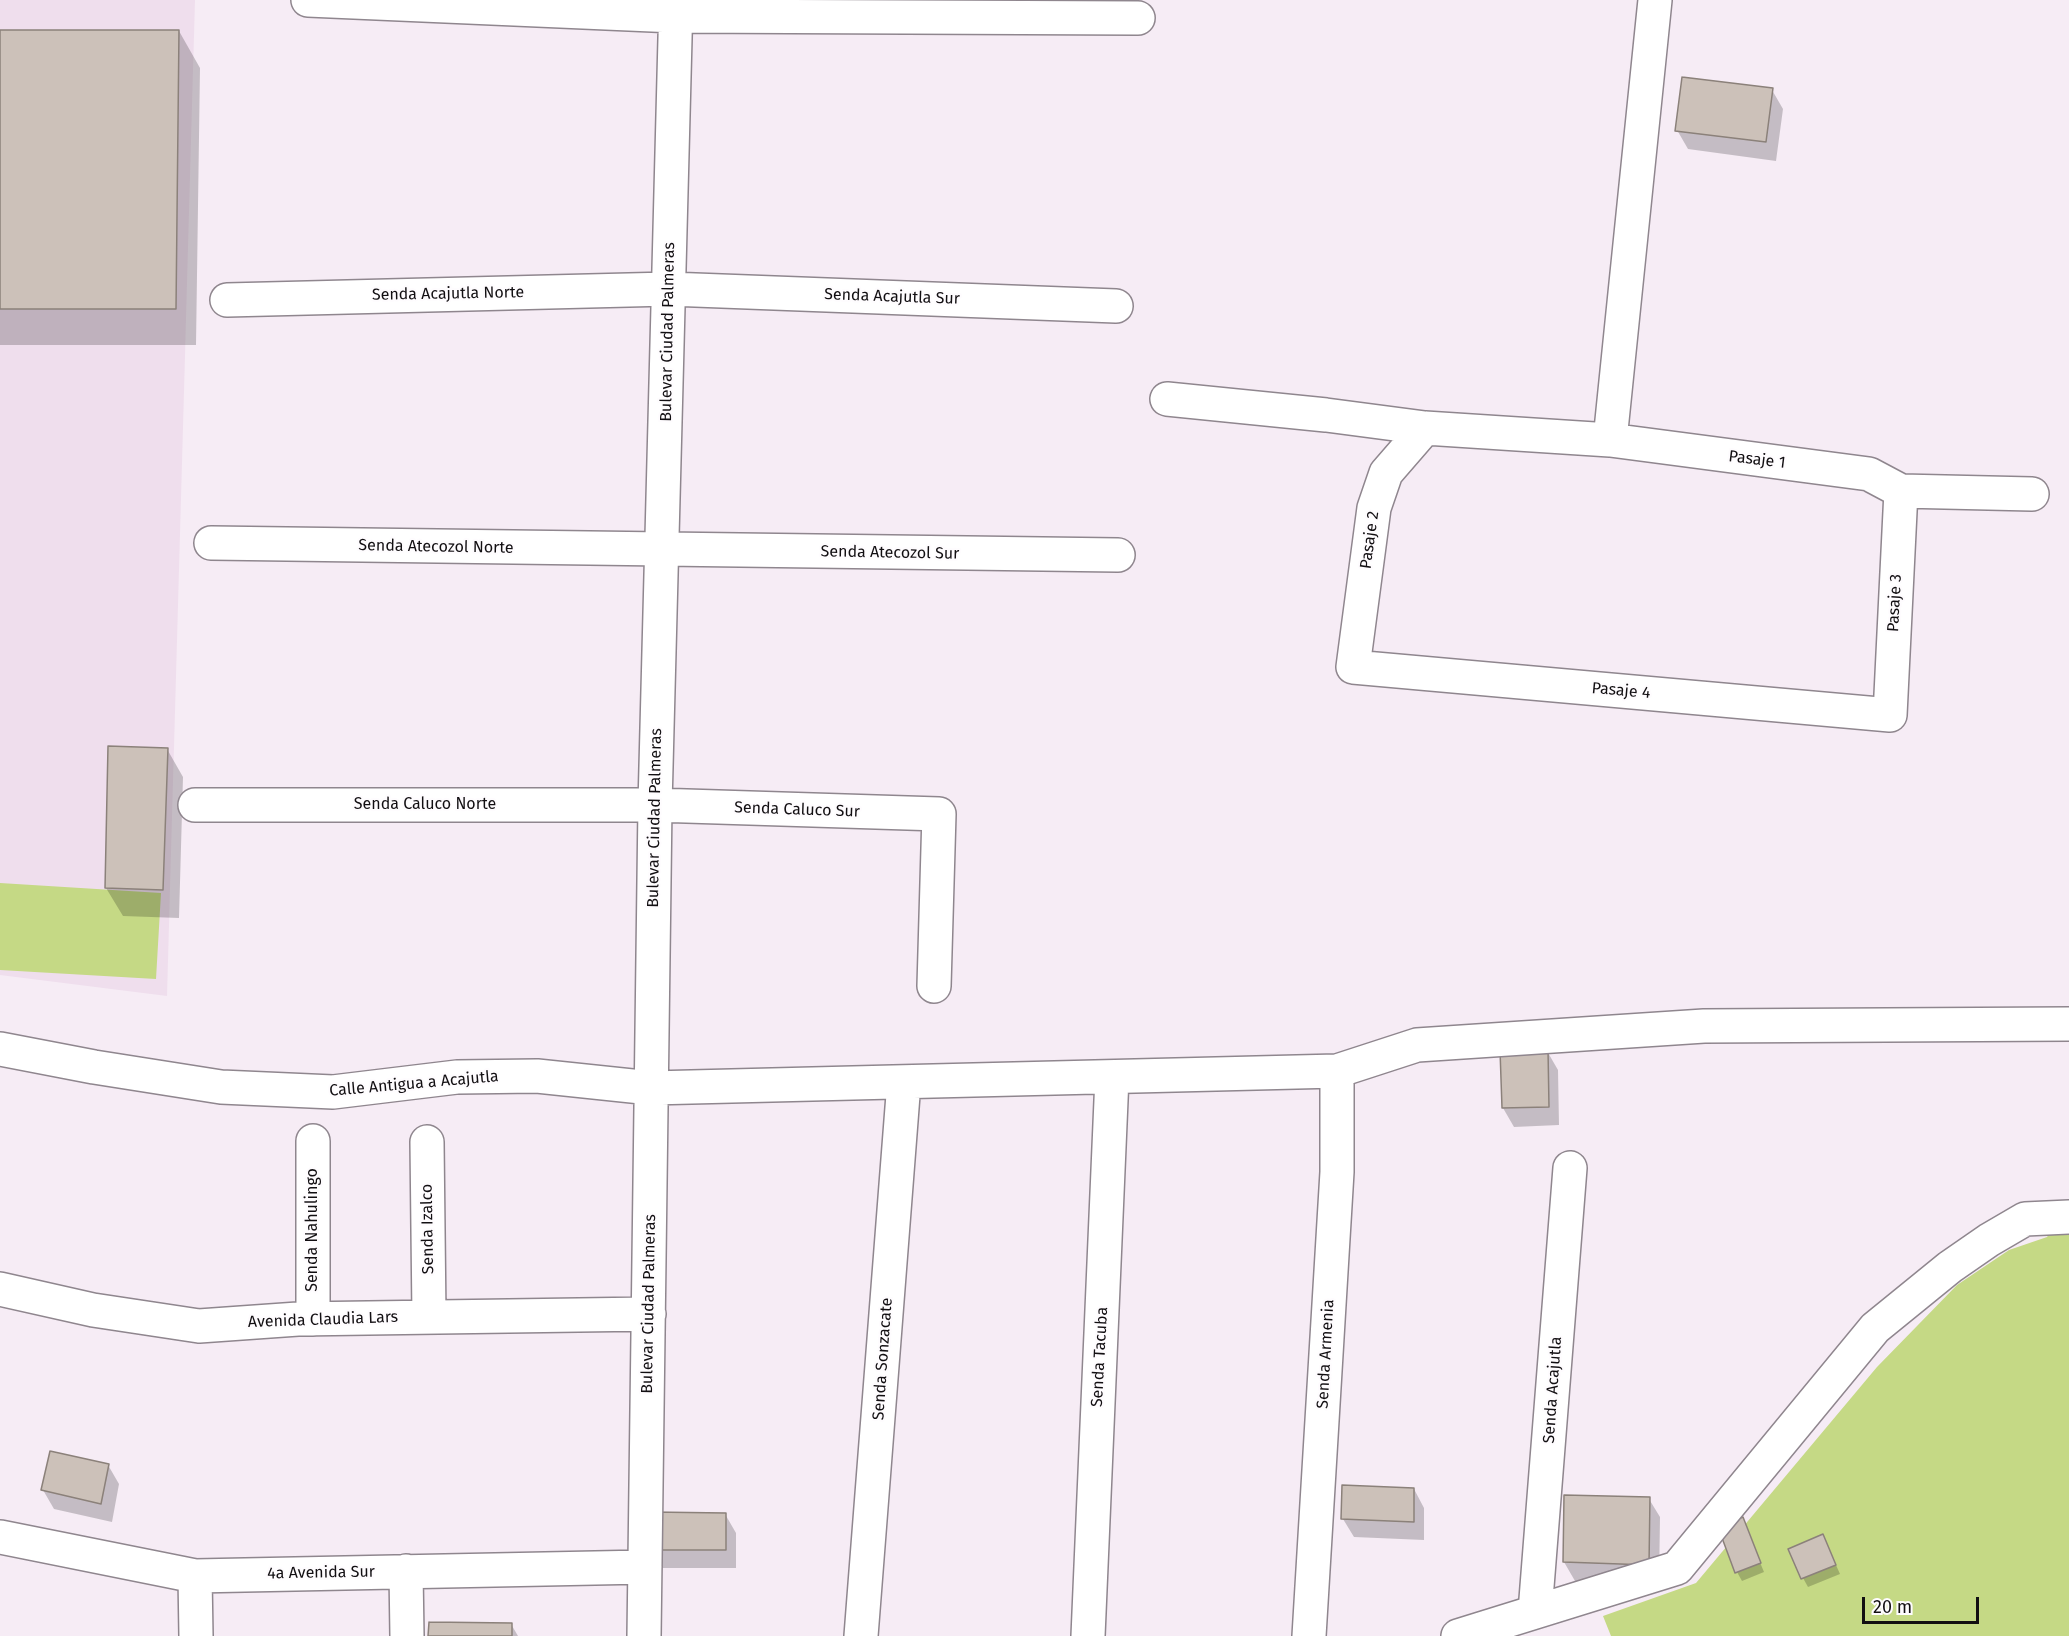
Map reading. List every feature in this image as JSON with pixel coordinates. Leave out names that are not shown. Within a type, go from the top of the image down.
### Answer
[{"type":"street","points":[[308,0],[1138,18]]},
{"type":"street","points":[[1610,440],[1655,0]]},
{"type":"street","name":"Bulevar Ciudad Palmeras","points":[[644,1636],[655,805],[676,8]]},
{"type":"street","name":"Senda Acajutla Norte","points":[[227,300],[669,289]]},
{"type":"street","name":"Senda Acajutla Sur","points":[[669,289],[1116,306]]},
{"type":"street","name":"Pasaje 1","points":[[1167,399],[1425,428],[1610,440],[1869,474],[1901,491]]},
{"type":"street","name":"Pasaje 2","points":[[1353,667],[1374,508],[1386,473],[1425,428]]},
{"type":"street","points":[[1901,491],[2032,494]]},
{"type":"street","name":"Pasaje 3","points":[[1890,715],[1901,491]]},
{"type":"street","name":"Senda Atecozol Norte","points":[[211,543],[662,550]]},
{"type":"street","name":"Senda Atecozol Sur","points":[[662,550],[1118,555]]},
{"type":"street","name":"Pasaje 4","points":[[1353,667],[1890,715]]},
{"type":"street","name":"Senda Caluco Norte","points":[[195,805],[655,805]]},
{"type":"street","name":"Senda Caluco Sur","points":[[655,805],[939,814],[934,986]]},
{"type":"street","name":"Calle Antigua a Acajutla","points":[[0,1049],[94,1067],[221,1087],[333,1092],[457,1077],[537,1076],[651,1088],[1337,1071],[1417,1045],[1704,1026],[2069,1024]]},
{"type":"street","name":"Senda Armenia","points":[[1309,1636],[1337,1172],[1337,1071]]},
{"type":"street","name":"Senda Tacuba","points":[[1088,1636],[1112,1077]]},
{"type":"street","name":"Senda Sonzacate","points":[[861,1636],[904,1082]]},
{"type":"street","name":"Senda Nahulingo","points":[[313,1141],[313,1318]]},
{"type":"street","name":"Senda Izalco","points":[[427,1142],[429,1317]]},
{"type":"street","name":"Senda Acajutla","points":[[1536,1612],[1570,1168]]},
{"type":"street","points":[[1458,1636],[1677,1568],[1875,1328],[1950,1267],[2025,1219],[2069,1217]]},
{"type":"street","name":"Avenida Claudia Lars","points":[[0,1289],[93,1310],[199,1326],[313,1318],[649,1314]]},
{"type":"street","name":"4a Avenida Sur","points":[[0,1536],[195,1576],[645,1567]]},
{"type":"street","points":[[406,1571],[407,1636]]},
{"type":"street","points":[[195,1576],[196,1636]]},
{"type":"shaded area","points":[[0,0],[195,0],[167,996],[0,975]]},
{"type":"green space","points":[[0,883],[161,893],[156,979],[0,970]]},
{"type":"green space","points":[[2069,1206],[2069,1636],[1611,1636],[1603,1616],[1696,1583],[1877,1367],[1957,1285],[2009,1250],[2047,1237]]},
{"type":"building","points":[[0,30],[179,30],[176,309],[0,309]]},
{"type":"building","points":[[1682,77],[1773,88],[1766,142],[1675,131]]},
{"type":"building","points":[[108,746],[168,748],[163,890],[105,888]]},
{"type":"building","points":[[1548,1049],[1549,1107],[1502,1108],[1500,1050]]},
{"type":"building","points":[[50,1451],[109,1464],[101,1504],[41,1490]]},
{"type":"building","points":[[1342,1485],[1414,1488],[1414,1522],[1341,1519]]},
{"type":"building","points":[[1564,1495],[1650,1497],[1649,1565],[1563,1562]]},
{"type":"building","points":[[651,1512],[726,1513],[726,1550],[651,1550]]},
{"type":"building","points":[[1743,1517],[1761,1563],[1735,1573],[1718,1527]]},
{"type":"building","points":[[1823,1534],[1836,1565],[1801,1579],[1788,1549]]},
{"type":"building","points":[[429,1622],[512,1623],[512,1636],[428,1636]]}]
